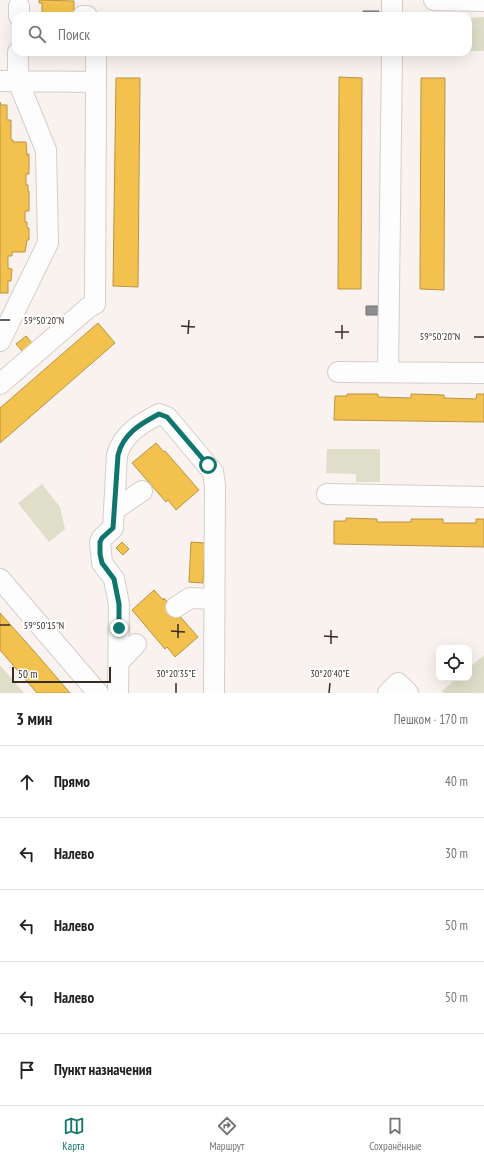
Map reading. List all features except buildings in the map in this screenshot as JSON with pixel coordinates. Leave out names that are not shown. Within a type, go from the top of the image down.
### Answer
[{"type":"lane","points":[[392,0],[392,12]]},
{"type":"lane","points":[[434,0],[484,1]]},
{"type":"lane","points":[[0,341],[48,242],[46,150],[9,81],[17,56]]},
{"type":"lane","points":[[0,384],[89,307],[95,304],[96,56]]},
{"type":"lane","points":[[388,372],[392,56]]},
{"type":"lane","points":[[9,81],[96,82]]},
{"type":"lane","points":[[338,372],[484,373]]},
{"type":"lane","points":[[118,693],[119,604],[114,579],[102,563],[100,542],[102,538],[113,528],[118,455],[124,438],[159,414],[167,417],[213,472],[215,485],[214,693]]},
{"type":"lane","points":[[114,510],[142,491]]},
{"type":"lane","points":[[326,494],[484,497]]},
{"type":"lane","points":[[0,579],[98,693]]},
{"type":"lane","points":[[176,607],[190,598],[214,599]]},
{"type":"lane","points":[[119,662],[136,644]]},
{"type":"lane","points":[[388,693],[398,682],[408,693]]},
{"type":"green space","points":[[484,17],[484,51],[472,51],[472,18]]},
{"type":"green space","points":[[327,449],[380,449],[380,482],[356,482],[356,474],[326,473]]},
{"type":"green space","points":[[42,484],[60,507],[65,529],[49,542],[18,503]]},
{"type":"green space","points":[[484,655],[484,693],[444,693],[442,691],[454,681],[472,681],[472,665]]},
{"type":"green space","points":[[0,665],[24,693],[0,693]]},
{"type":"route","points":[[119,628],[119,604],[114,579],[102,563],[100,542],[102,538],[113,528],[120,445],[124,438],[151,418],[159,414],[167,417],[208,465]]}]
